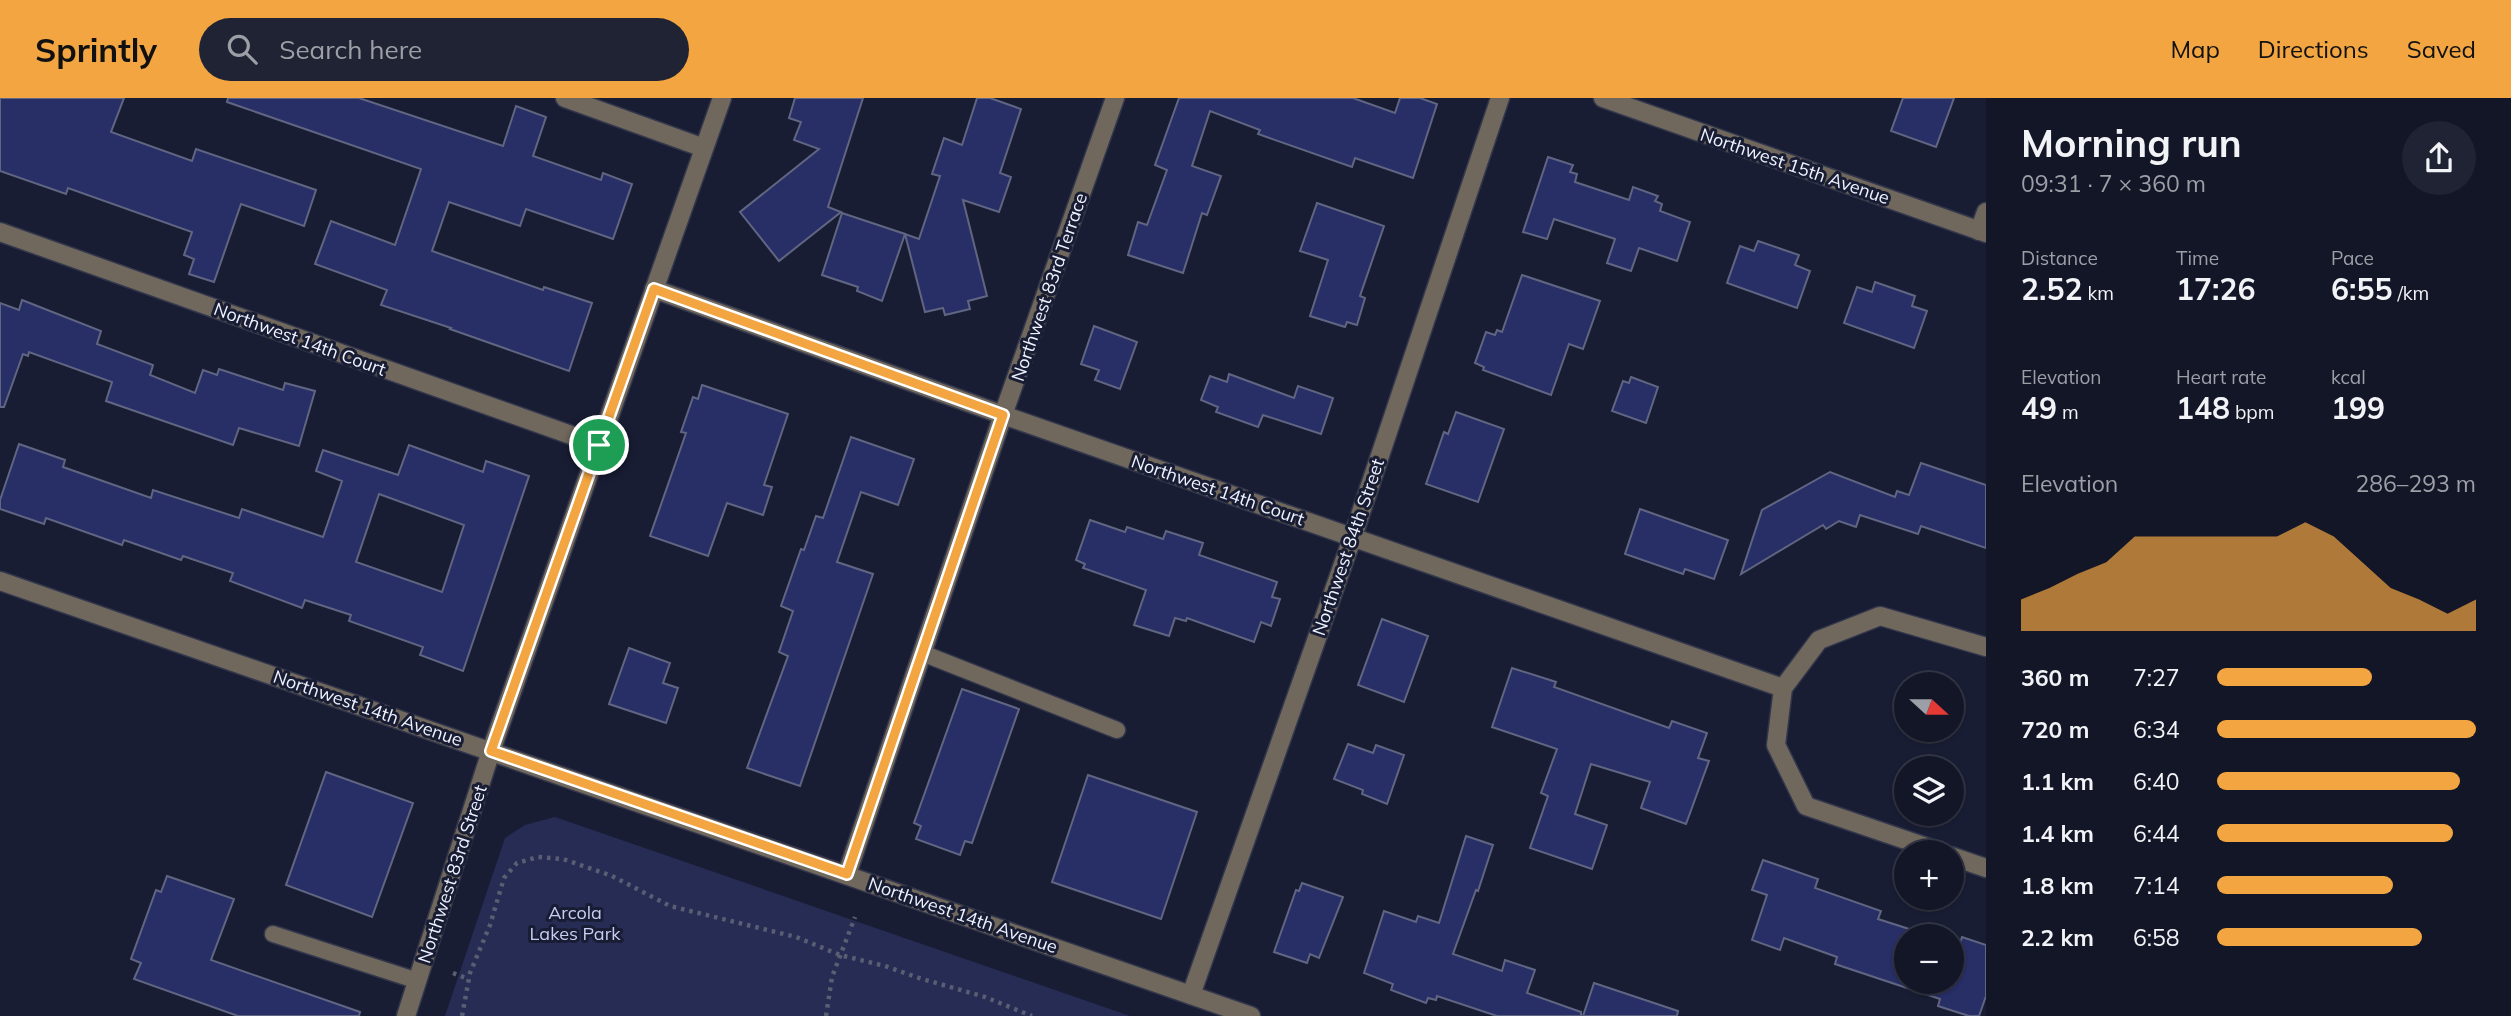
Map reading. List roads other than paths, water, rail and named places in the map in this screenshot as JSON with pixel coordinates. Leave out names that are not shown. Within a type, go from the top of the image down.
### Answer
[{"type":"street","points":[[565,98],[704,148]]},
{"type":"street","name":"Northwest 83rd Street","points":[[406,1016],[491,751],[722,98]]},
{"type":"street","name":"Northwest 83rd Terrace","points":[[847,874],[1003,415],[1115,98]]},
{"type":"street","name":"Northwest 84th Street","points":[[1191,995],[1353,536],[1500,98]]},
{"type":"street","name":"Northwest 15th Avenue","points":[[1603,98],[1983,232]]},
{"type":"street","points":[[1983,232],[1986,212]]},
{"type":"street","name":"Northwest 14th Court","points":[[0,232],[599,445]]},
{"type":"street","name":"Northwest 14th Court","points":[[654,289],[1003,415],[1783,688]]},
{"type":"street","name":"Northwest 14th Avenue","points":[[0,581],[1251,1016]]},
{"type":"street","points":[[1906,840],[1806,806],[1776,746],[1783,688],[1819,640],[1880,616],[1986,647]]},
{"type":"street","points":[[1964,860],[1986,867]]},
{"type":"lane","points":[[922,653],[1117,730]]},
{"type":"lane","points":[[273,934],[418,981]]},
{"type":"park label","name":"Arcola Lakes Park","points":[[575,922]]}]
